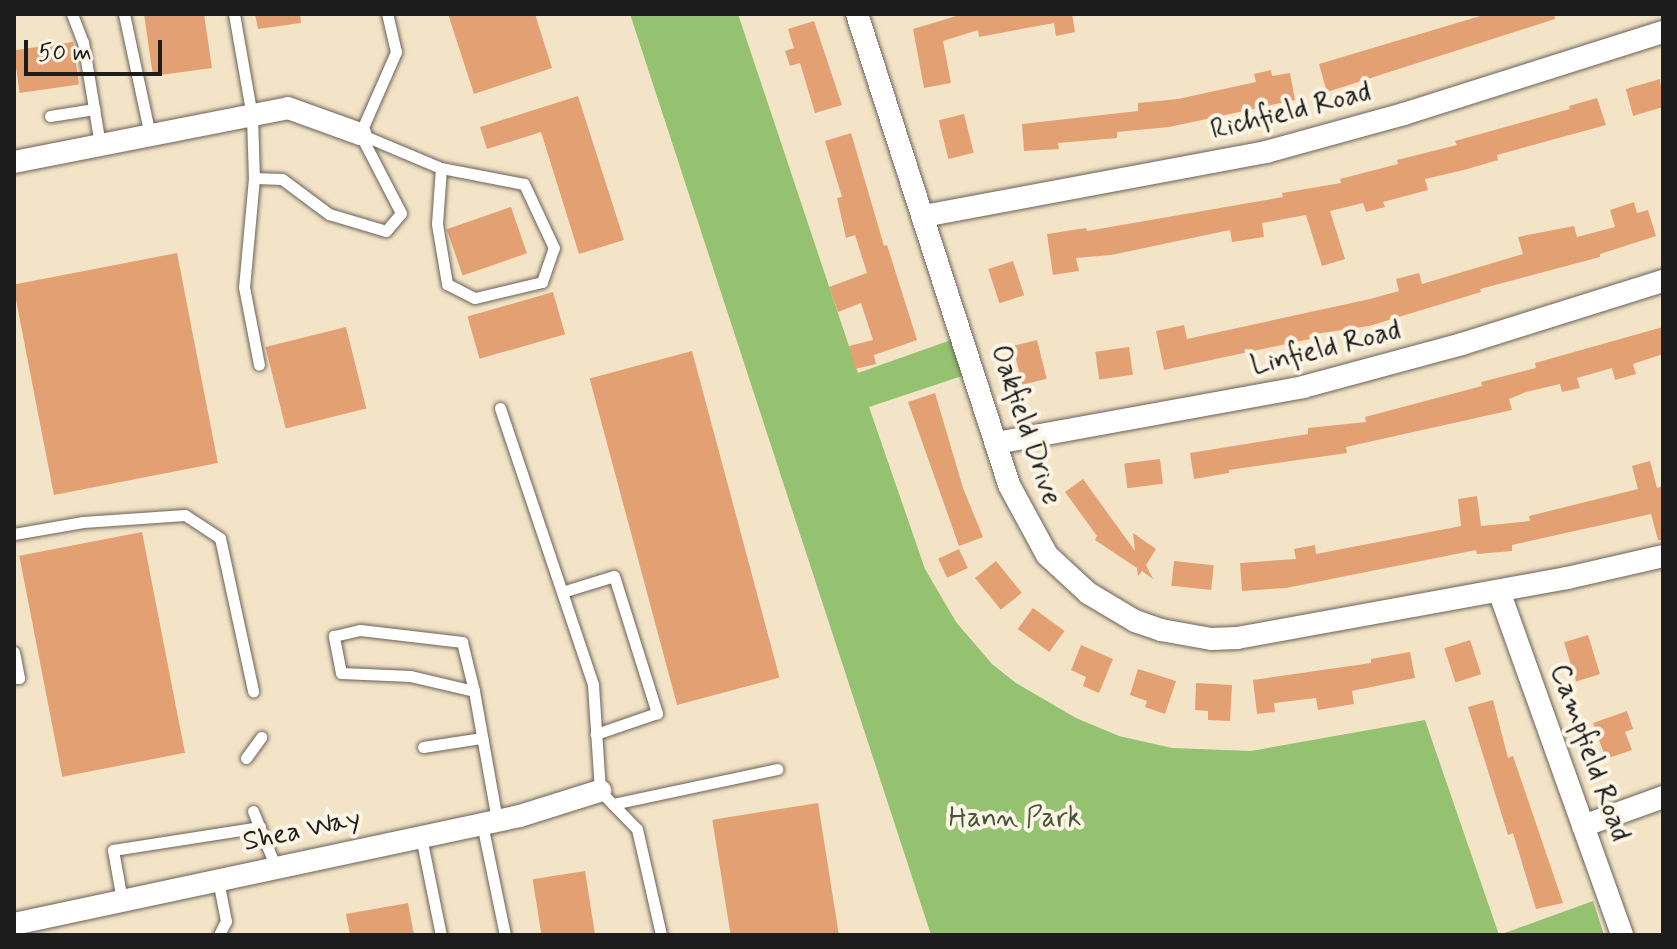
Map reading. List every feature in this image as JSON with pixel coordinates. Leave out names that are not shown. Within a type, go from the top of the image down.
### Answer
[{"type":"street","name":"Oakfield Drive","points":[[857,14],[1020,509],[1047,555],[1066,576],[1099,601],[1161,630],[1211,639],[1264,635],[1499,591],[1663,556]]},
{"type":"street","name":"Richfield Road","points":[[924,216],[1266,152],[1391,118],[1663,32]]},
{"type":"street","points":[[14,162],[288,108],[360,134]]},
{"type":"street","name":"Linfield Road","points":[[996,443],[1303,387],[1437,351],[1663,281]]},
{"type":"street","name":"Campfield Road","points":[[1499,591],[1622,935]]},
{"type":"street","name":"Shea Way","points":[[14,924],[607,797]]},
{"type":"street","points":[[1583,826],[1663,797]]},
{"type":"lane","points":[[72,14],[83,42],[100,145]]},
{"type":"lane","points":[[124,14],[150,135]]},
{"type":"lane","points":[[234,14],[252,116],[254,178],[244,287],[259,365]]},
{"type":"lane","points":[[360,134],[396,52],[387,14]]},
{"type":"lane","points":[[50,116],[94,109]]},
{"type":"lane","points":[[254,178],[282,179],[329,214],[386,231],[401,213],[360,134]]},
{"type":"lane","points":[[360,134],[441,168],[524,184],[554,248],[542,282],[475,298],[447,284],[437,224],[441,168]]},
{"type":"lane","points":[[500,408],[593,685],[596,734],[607,797],[637,829],[661,935]]},
{"type":"lane","points":[[14,534],[83,522],[185,515],[220,538],[253,691]]},
{"type":"lane","points":[[562,592],[614,576],[657,713],[596,734]]},
{"type":"lane","points":[[474,691],[410,676],[341,673],[334,636],[360,630],[462,642],[474,691],[482,738],[505,935]]},
{"type":"lane","points":[[14,652],[19,678],[14,678]]},
{"type":"lane","points":[[246,758],[261,737]]},
{"type":"lane","points":[[423,747],[482,738]]},
{"type":"lane","points":[[607,797],[777,769]]},
{"type":"lane","points":[[253,811],[276,868]]},
{"type":"lane","points":[[122,900],[113,850],[260,827]]},
{"type":"lane","points":[[421,837],[441,935]]},
{"type":"lane","points":[[218,880],[226,921],[219,935]]},
{"type":"green space","name":"Hann Park","points":[[630,14],[738,14],[858,373],[951,340],[962,376],[869,407],[925,569],[956,622],[992,664],[1016,683],[1076,718],[1119,736],[1172,748],[1251,751],[1425,720],[1499,935],[931,935]]},
{"type":"green space","points":[[1593,901],[1604,935],[1499,935]]},
{"type":"building","points":[[144,14],[204,14],[212,68],[153,76]]},
{"type":"building","points":[[255,14],[300,14],[301,23],[258,29]]},
{"type":"building","points":[[448,14],[535,14],[552,68],[474,94]]},
{"type":"building","points":[[963,14],[1072,14],[1075,32],[1056,36],[1054,23],[979,37],[978,30],[943,41],[951,83],[924,88],[913,29]]},
{"type":"building","points":[[1487,14],[1554,14],[1555,19],[1327,92],[1319,64]]},
{"type":"building","points":[[814,21],[842,105],[815,113],[800,63],[790,66],[785,51],[794,48],[788,29]]},
{"type":"building","points":[[73,42],[79,85],[20,93],[14,50]]},
{"type":"building","points":[[1271,70],[1272,76],[1290,73],[1295,100],[1169,127],[1117,132],[1117,138],[1058,143],[1059,149],[1024,151],[1022,124],[1138,111],[1138,103],[1178,99],[1256,82],[1254,74]]},
{"type":"building","points":[[1660,79],[1663,107],[1633,116],[1626,89]]},
{"type":"building","points":[[578,96],[624,240],[579,254],[541,132],[487,149],[480,127]]},
{"type":"building","points":[[1597,98],[1606,125],[1497,155],[1498,160],[1425,179],[1428,190],[1383,202],[1385,207],[1366,212],[1363,203],[1330,211],[1345,259],[1322,266],[1306,215],[1262,223],[1264,237],[1232,242],[1230,230],[1111,255],[1076,258],[1079,271],[1053,275],[1047,234],[1086,228],[1087,231],[1283,197],[1282,193],[1341,183],[1340,179],[1398,164],[1397,160],[1457,145],[1455,141],[1570,109],[1569,106]]},
{"type":"building","points":[[964,114],[974,153],[948,159],[939,120]]},
{"type":"building","points":[[851,133],[884,246],[887,245],[917,340],[874,355],[876,364],[855,369],[849,346],[873,340],[861,303],[838,312],[829,287],[867,273],[855,235],[846,238],[837,198],[842,197],[825,141]]},
{"type":"building","points":[[1634,202],[1637,213],[1648,210],[1656,236],[1600,254],[1600,257],[1480,289],[1481,292],[1369,326],[1309,335],[1310,339],[1164,370],[1156,331],[1184,325],[1187,339],[1370,299],[1399,291],[1396,279],[1419,273],[1422,284],[1523,254],[1518,237],[1574,226],[1577,237],[1615,227],[1610,210]]},
{"type":"building","points":[[511,207],[527,253],[463,275],[447,229]]},
{"type":"building","points":[[177,253],[218,463],[54,495],[14,285]]},
{"type":"building","points":[[1013,261],[1024,295],[999,303],[988,269]]},
{"type":"building","points":[[553,292],[565,334],[480,359],[467,317]]},
{"type":"building","points":[[346,327],[366,409],[286,429],[265,347]]},
{"type":"building","points":[[1663,327],[1663,354],[1633,364],[1636,374],[1615,380],[1612,368],[1577,378],[1580,388],[1562,392],[1560,384],[1509,399],[1512,410],[1346,447],[1347,453],[1229,470],[1229,473],[1194,479],[1190,453],[1308,434],[1308,428],[1366,422],[1365,417],[1482,386],[1481,382],[1536,368],[1535,363]]},
{"type":"building","points":[[1037,340],[1047,379],[1022,385],[1013,346]]},
{"type":"building","points":[[1129,347],[1133,375],[1099,379],[1095,352]]},
{"type":"building","points":[[692,351],[779,677],[677,705],[590,378]]},
{"type":"building","points":[[935,393],[963,488],[983,537],[959,546],[908,402]]},
{"type":"building","points":[[1160,459],[1163,484],[1127,488],[1124,463]]},
{"type":"building","points":[[1650,461],[1657,488],[1663,486],[1663,540],[1658,540],[1651,514],[1512,545],[1512,551],[1477,554],[1476,550],[1286,588],[1242,591],[1240,563],[1296,559],[1294,549],[1315,545],[1316,554],[1461,526],[1458,499],[1477,496],[1481,526],[1530,521],[1529,516],[1638,489],[1632,466]]},
{"type":"building","points":[[1083,479],[1135,551],[1133,533],[1156,549],[1146,565],[1153,579],[1142,571],[1138,576],[1137,568],[1095,540],[1097,536],[1065,492]]},
{"type":"building","points":[[142,532],[185,753],[62,777],[19,556]]},
{"type":"building","points":[[959,549],[968,568],[947,578],[938,559]]},
{"type":"building","points":[[996,561],[1022,593],[1001,610],[975,578]]},
{"type":"building","points":[[1174,561],[1214,565],[1211,590],[1171,586]]},
{"type":"building","points":[[1033,608],[1065,631],[1049,652],[1018,629]]},
{"type":"building","points":[[1588,635],[1600,674],[1576,682],[1564,642]]},
{"type":"building","points":[[1470,640],[1481,674],[1455,683],[1444,648]]},
{"type":"building","points":[[1081,645],[1113,659],[1099,693],[1083,686],[1086,677],[1071,670]]},
{"type":"building","points":[[1410,652],[1415,678],[1352,691],[1354,704],[1318,710],[1316,698],[1274,703],[1275,712],[1257,714],[1253,680],[1371,663],[1371,659]]},
{"type":"building","points":[[1138,669],[1176,681],[1165,714],[1145,707],[1147,701],[1130,695]]},
{"type":"building","points":[[1196,683],[1232,685],[1230,721],[1208,720],[1208,711],[1195,710]]},
{"type":"building","points":[[1493,700],[1508,758],[1513,756],[1563,903],[1536,909],[1513,833],[1508,835],[1468,707]]},
{"type":"building","points":[[1627,711],[1633,729],[1625,732],[1632,750],[1606,759],[1593,723]]},
{"type":"building","points":[[818,803],[839,935],[731,935],[712,820]]},
{"type":"building","points":[[585,871],[595,935],[541,935],[533,879]]},
{"type":"building","points":[[408,903],[414,935],[350,935],[346,914]]}]
